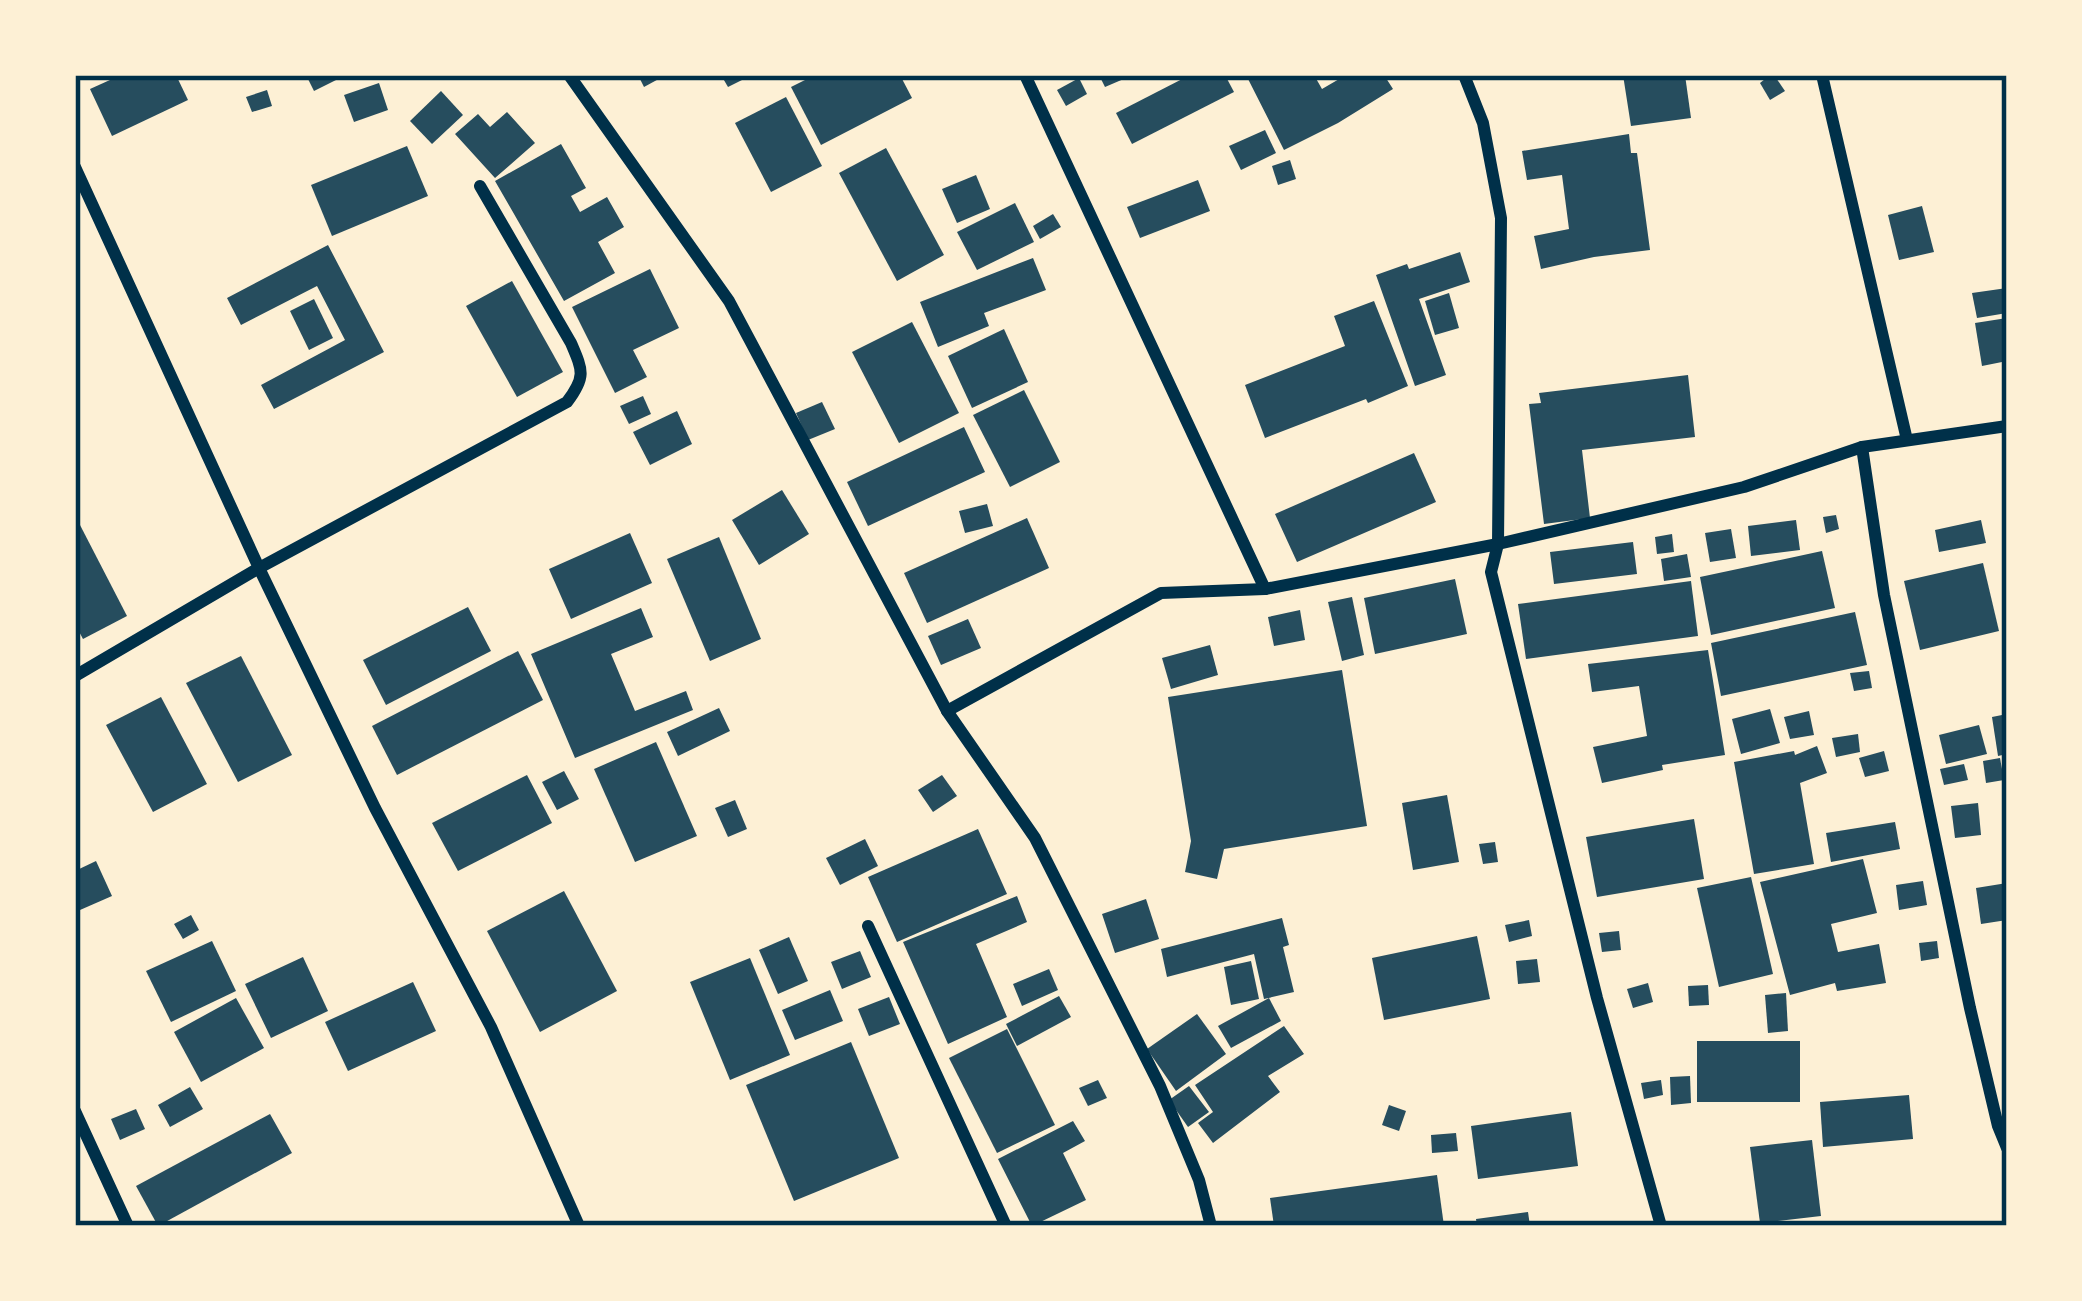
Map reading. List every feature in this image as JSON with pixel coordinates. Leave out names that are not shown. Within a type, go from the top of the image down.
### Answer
[{"type":"street","points":[[569,75],[729,302],[946,711],[1035,838],[1160,1086],[1199,1180],[1210,1226]]},
{"type":"street","points":[[1025,75],[1264,590]]},
{"type":"street","points":[[1464,75],[1484,123],[1501,218],[1498,544],[1491,572],[1597,998],[1660,1226]]},
{"type":"street","points":[[1822,75],[1907,440]]},
{"type":"street","points":[[75,167],[259,568],[375,808],[490,1028],[578,1226]]},
{"type":"street","points":[[75,676],[259,568],[567,402],[581,383],[572,343],[480,186]]},
{"type":"street","points":[[946,711],[1161,593],[1264,590],[1498,544],[1744,488],[1862,447],[2007,426]]},
{"type":"street","points":[[1862,447],[1884,595],[1970,1007],[2007,1148]]},
{"type":"street","points":[[868,926],[1006,1226]]},
{"type":"street","points":[[75,1112],[128,1226]]},
{"type":"building","points":[[121,75],[176,75],[188,100],[112,136],[90,89]]},
{"type":"building","points":[[306,75],[346,75],[314,91]]},
{"type":"building","points":[[638,75],[666,75],[644,87]]},
{"type":"building","points":[[721,75],[752,75],[728,87]]},
{"type":"building","points":[[815,75],[900,75],[912,98],[821,145],[791,87]]},
{"type":"building","points":[[1099,75],[1133,75],[1105,87]]},
{"type":"building","points":[[1190,75],[1225,75],[1234,92],[1132,144],[1116,113]]},
{"type":"building","points":[[1246,75],[1314,75],[1322,89],[1346,75],[1384,75],[1393,89],[1284,150]]},
{"type":"building","points":[[1623,75],[1685,75],[1691,118],[1631,126]]},
{"type":"building","points":[[1770,75],[1785,91],[1770,100],[1760,83]]},
{"type":"building","points":[[1079,78],[1087,94],[1066,106],[1057,90]]},
{"type":"building","points":[[379,83],[388,110],[354,122],[344,95]]},
{"type":"building","points":[[267,90],[272,106],[252,112],[246,97]]},
{"type":"building","points":[[441,91],[463,115],[432,144],[410,121]]},
{"type":"building","points":[[786,97],[822,166],[771,192],[735,123]]},
{"type":"building","points":[[507,112],[535,143],[495,178],[455,134],[478,114],[490,127]]},
{"type":"building","points":[[1265,130],[1276,153],[1241,170],[1229,146]]},
{"type":"building","points":[[1629,134],[1631,153],[1637,153],[1650,250],[1541,269],[1534,236],[1569,229],[1562,175],[1527,180],[1522,151]]},
{"type":"building","points":[[561,144],[586,188],[571,196],[580,212],[607,197],[624,227],[598,242],[615,273],[564,301],[495,181]]},
{"type":"building","points":[[407,146],[428,196],[332,236],[311,185]]},
{"type":"building","points":[[886,148],[944,255],[897,281],[839,173]]},
{"type":"building","points":[[1290,160],[1296,179],[1278,185],[1272,166]]},
{"type":"building","points":[[976,175],[990,209],[957,223],[942,189]]},
{"type":"building","points":[[1198,180],[1210,211],[1140,238],[1127,207]]},
{"type":"building","points":[[1015,203],[1034,242],[977,270],[957,232]]},
{"type":"building","points":[[1922,206],[1934,252],[1899,260],[1888,215]]},
{"type":"building","points":[[1053,214],[1061,227],[1040,239],[1033,226]]},
{"type":"building","points":[[328,245],[384,352],[274,409],[261,385],[345,340],[317,286],[241,325],[227,298]]},
{"type":"building","points":[[1460,252],[1470,282],[1419,299],[1446,375],[1415,386],[1376,275]]},
{"type":"building","points":[[1033,258],[1046,290],[984,313],[989,326],[938,347],[920,302]]},
{"type":"building","points":[[650,269],[679,328],[633,350],[647,377],[615,393],[572,307]]},
{"type":"building","points":[[512,281],[563,372],[517,397],[466,306]]},
{"type":"building","points":[[2007,288],[2007,313],[1977,318],[1972,293]]},
{"type":"building","points":[[1449,293],[1459,328],[1435,335],[1425,301]]},
{"type":"building","points":[[314,299],[333,338],[309,350],[290,311]]},
{"type":"building","points":[[1374,301],[1408,386],[1265,438],[1245,385],[1345,346],[1334,316]]},
{"type":"building","points":[[2007,318],[2007,361],[1982,366],[1975,323]]},
{"type":"building","points":[[912,322],[959,413],[899,443],[852,352]]},
{"type":"building","points":[[1004,329],[1028,382],[972,408],[948,356]]},
{"type":"building","points":[[1688,375],[1695,437],[1582,450],[1590,518],[1544,524],[1529,404],[1541,403],[1539,393]]},
{"type":"building","points":[[1024,390],[1060,462],[1010,487],[973,415]]},
{"type":"building","points":[[643,396],[651,414],[629,424],[620,406]]},
{"type":"building","points":[[822,402],[835,429],[808,440],[796,413]]},
{"type":"building","points":[[677,411],[692,444],[650,465],[633,432]]},
{"type":"building","points":[[964,427],[985,472],[868,526],[847,482]]},
{"type":"building","points":[[1414,453],[1436,502],[1297,562],[1275,514]]},
{"type":"building","points":[[782,490],[809,534],[759,565],[732,520]]},
{"type":"building","points":[[987,504],[993,526],[965,533],[959,511]]},
{"type":"building","points":[[1836,515],[1839,529],[1826,533],[1823,517]]},
{"type":"building","points":[[1027,518],[1049,568],[927,623],[904,573]]},
{"type":"building","points":[[1796,520],[1800,550],[1751,556],[1748,526]]},
{"type":"building","points":[[1981,520],[1986,543],[1939,552],[1935,530]]},
{"type":"building","points":[[80,525],[127,616],[83,639],[75,624],[75,528]]},
{"type":"building","points":[[1731,529],[1736,558],[1710,562],[1705,533]]},
{"type":"building","points":[[630,533],[652,583],[571,619],[549,569]]},
{"type":"building","points":[[1672,534],[1674,552],[1657,554],[1655,537]]},
{"type":"building","points":[[719,537],[761,639],[710,661],[667,559]]},
{"type":"building","points":[[1633,542],[1637,574],[1554,584],[1550,552]]},
{"type":"building","points":[[1822,551],[1835,608],[1711,635],[1700,577]]},
{"type":"building","points":[[1687,554],[1691,577],[1664,581],[1661,559]]},
{"type":"building","points":[[1983,563],[1999,631],[1920,650],[1904,581]]},
{"type":"building","points":[[1455,579],[1467,634],[1375,654],[1364,598]]},
{"type":"building","points":[[1691,581],[1698,636],[1526,659],[1518,604]]},
{"type":"building","points":[[1352,597],[1364,655],[1342,661],[1328,602]]},
{"type":"building","points":[[468,607],[491,651],[386,705],[363,660]]},
{"type":"building","points":[[641,608],[653,637],[611,654],[635,711],[686,691],[693,710],[575,758],[531,654]]},
{"type":"building","points":[[1300,610],[1305,640],[1274,646],[1268,617]]},
{"type":"building","points":[[1855,612],[1867,665],[1721,696],[1711,643]]},
{"type":"building","points":[[968,619],[981,648],[941,665],[928,636]]},
{"type":"building","points":[[1210,645],[1218,675],[1171,689],[1162,658]]},
{"type":"building","points":[[1708,650],[1725,755],[1662,765],[1663,770],[1602,783],[1593,747],[1647,736],[1639,686],[1592,692],[1588,664]]},
{"type":"building","points":[[518,651],[543,700],[397,775],[372,726]]},
{"type":"building","points":[[241,656],[292,755],[238,782],[186,683]]},
{"type":"building","points":[[1342,670],[1367,826],[1224,849],[1217,879],[1185,872],[1191,841],[1168,697]]},
{"type":"building","points":[[1869,671],[1872,688],[1854,691],[1850,673]]},
{"type":"building","points":[[161,697],[207,784],[153,812],[106,725]]},
{"type":"building","points":[[719,708],[730,731],[678,756],[667,732]]},
{"type":"building","points":[[1770,709],[1780,743],[1741,754],[1732,719]]},
{"type":"building","points":[[1809,711],[1814,735],[1790,739],[1784,717]]},
{"type":"building","points":[[2007,714],[2007,754],[1998,756],[1992,717]]},
{"type":"building","points":[[1979,725],[1987,754],[1946,764],[1939,735]]},
{"type":"building","points":[[1858,734],[1860,752],[1836,757],[1832,738]]},
{"type":"building","points":[[656,742],[697,836],[635,862],[594,769]]},
{"type":"building","points":[[1817,746],[1827,773],[1800,783],[1814,864],[1754,874],[1734,762],[1794,751],[1795,755]]},
{"type":"building","points":[[1884,751],[1889,771],[1865,777],[1859,758]]},
{"type":"building","points":[[2000,758],[2004,780],[1986,783],[1983,761]]},
{"type":"building","points":[[1964,764],[1968,780],[1944,785],[1940,769]]},
{"type":"building","points":[[564,771],[579,799],[557,810],[542,782]]},
{"type":"building","points":[[527,775],[552,823],[458,871],[432,823]]},
{"type":"building","points":[[942,775],[957,796],[933,812],[918,790]]},
{"type":"building","points":[[1447,795],[1459,862],[1413,870],[1402,803]]},
{"type":"building","points":[[735,800],[747,829],[728,837],[715,808]]},
{"type":"building","points":[[1978,803],[1981,835],[1955,838],[1951,806]]},
{"type":"building","points":[[1694,819],[1704,879],[1597,897],[1586,837]]},
{"type":"building","points":[[1895,822],[1900,849],[1831,862],[1826,833]]},
{"type":"building","points":[[978,829],[1007,894],[897,942],[868,877]]},
{"type":"building","points":[[865,839],[878,866],[840,885],[826,858]]},
{"type":"building","points":[[1495,842],[1498,862],[1483,864],[1479,844]]},
{"type":"building","points":[[1863,859],[1877,913],[1831,924],[1838,952],[1879,944],[1886,983],[1837,991],[1835,983],[1790,995],[1760,882]]},
{"type":"building","points":[[96,861],[112,896],[80,910],[75,871]]},
{"type":"building","points":[[1751,877],[1773,974],[1719,987],[1697,888]]},
{"type":"building","points":[[1923,881],[1927,905],[1899,910],[1896,885]]},
{"type":"building","points":[[2007,883],[2007,920],[1981,924],[1976,888]]},
{"type":"building","points":[[564,891],[617,991],[540,1032],[487,931]]},
{"type":"building","points":[[1017,896],[1027,922],[976,944],[1007,1017],[948,1044],[903,942]]},
{"type":"building","points":[[1146,899],[1159,939],[1115,953],[1102,914]]},
{"type":"building","points":[[191,915],[199,930],[183,939],[174,924]]},
{"type":"building","points":[[1282,918],[1289,945],[1283,947],[1294,992],[1264,999],[1254,954],[1167,977],[1161,949]]},
{"type":"building","points":[[1529,920],[1532,936],[1509,942],[1505,925]]},
{"type":"building","points":[[1619,931],[1621,950],[1602,952],[1599,933]]},
{"type":"building","points":[[1477,936],[1490,999],[1384,1020],[1372,958]]},
{"type":"building","points":[[789,937],[808,981],[778,994],[759,950]]},
{"type":"building","points":[[212,941],[236,991],[171,1022],[146,971]]},
{"type":"building","points":[[1937,941],[1939,958],[1921,961],[1919,943]]},
{"type":"building","points":[[860,951],[871,977],[842,989],[831,962]]},
{"type":"building","points":[[303,957],[328,1011],[271,1038],[245,984]]},
{"type":"building","points":[[750,958],[790,1055],[730,1080],[690,982]]},
{"type":"building","points":[[1537,959],[1540,982],[1518,984],[1516,961]]},
{"type":"building","points":[[1251,961],[1259,999],[1231,1005],[1224,967]]},
{"type":"building","points":[[1049,969],[1058,990],[1022,1006],[1013,984]]},
{"type":"building","points":[[413,982],[436,1031],[348,1071],[325,1022]]},
{"type":"building","points":[[1648,983],[1653,1002],[1633,1008],[1627,989]]},
{"type":"building","points":[[1708,985],[1709,1005],[1689,1006],[1688,986]]},
{"type":"building","points":[[830,990],[843,1021],[795,1040],[782,1010]]},
{"type":"building","points":[[1786,993],[1788,1031],[1768,1033],[1765,995]]},
{"type":"building","points":[[1059,996],[1071,1017],[1017,1046],[1006,1024]]},
{"type":"building","points":[[889,997],[900,1024],[869,1036],[858,1009]]},
{"type":"building","points":[[236,998],[264,1048],[201,1082],[174,1032]]},
{"type":"building","points":[[1269,998],[1281,1021],[1231,1048],[1218,1026]]},
{"type":"building","points":[[1197,1014],[1226,1054],[1176,1091],[1147,1049]]},
{"type":"building","points":[[1284,1026],[1304,1054],[1268,1076],[1280,1092],[1213,1143],[1198,1123],[1213,1112],[1195,1085]]},
{"type":"building","points":[[1007,1029],[1055,1125],[997,1153],[949,1058]]},
{"type":"building","points":[[1697,1041],[1800,1041],[1800,1102],[1697,1102]]},
{"type":"building","points":[[851,1042],[899,1158],[794,1201],[746,1085]]},
{"type":"building","points":[[1690,1076],[1691,1103],[1671,1105],[1670,1077]]},
{"type":"building","points":[[1098,1080],[1107,1098],[1088,1106],[1079,1088]]},
{"type":"building","points":[[1661,1080],[1663,1095],[1644,1099],[1641,1083]]},
{"type":"building","points":[[1189,1086],[1209,1112],[1188,1127],[1169,1100]]},
{"type":"building","points":[[190,1087],[203,1109],[170,1127],[158,1105]]},
{"type":"building","points":[[1909,1095],[1913,1139],[1823,1147],[1820,1102]]},
{"type":"building","points":[[1389,1105],[1406,1111],[1399,1131],[1382,1125]]},
{"type":"building","points":[[136,1109],[145,1129],[120,1140],[111,1119]]},
{"type":"building","points":[[1571,1112],[1578,1166],[1478,1179],[1471,1126]]},
{"type":"building","points":[[270,1114],[292,1153],[158,1226],[136,1186]]},
{"type":"building","points":[[1073,1121],[1085,1141],[1063,1153],[1086,1200],[1032,1226],[998,1159]]},
{"type":"building","points":[[1456,1133],[1458,1151],[1432,1153],[1431,1135]]},
{"type":"building","points":[[1812,1140],[1821,1216],[1760,1223],[1750,1147]]},
{"type":"building","points":[[1437,1175],[1444,1226],[1274,1226],[1270,1198]]},
{"type":"building","points":[[1528,1212],[1530,1226],[1477,1226],[1476,1219]]}]
